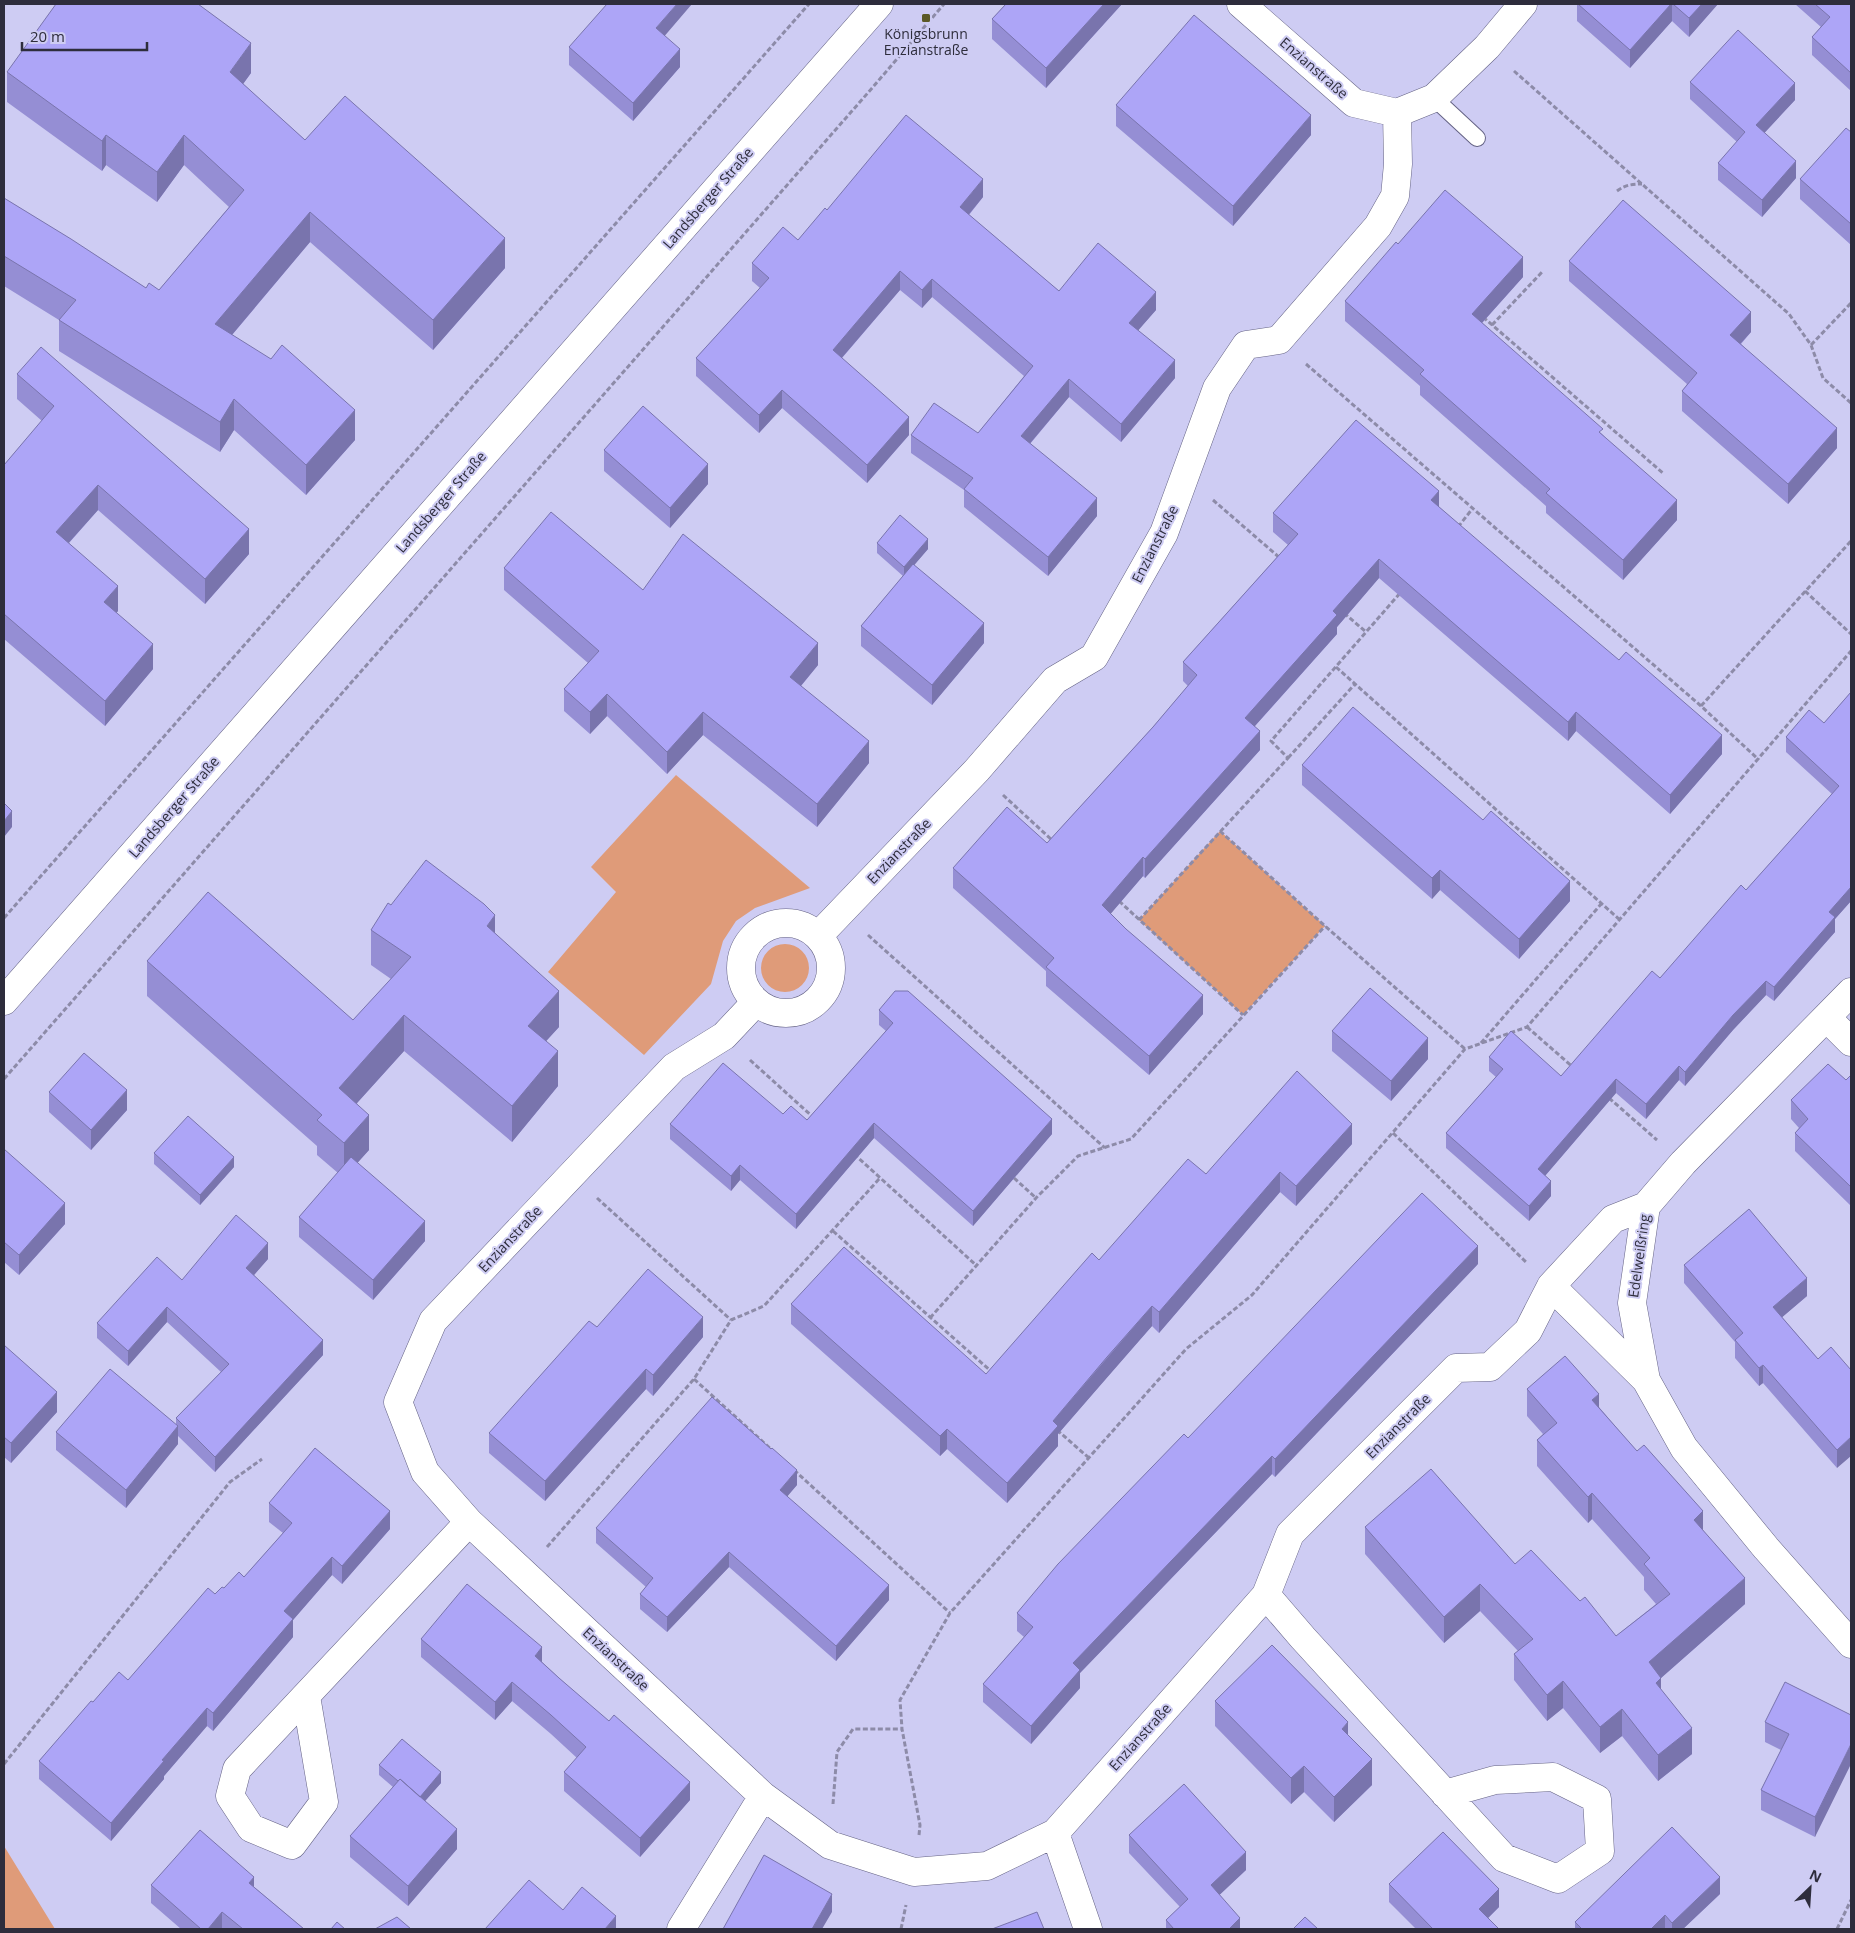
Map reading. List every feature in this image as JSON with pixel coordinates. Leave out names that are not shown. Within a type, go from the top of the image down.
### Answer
[{"type":"street","name":"Landsberger Straße","points":[[4,1001],[879,4]]},
{"type":"street","name":"Enzianstraße","points":[[1241,4],[1354,103],[1397,113]]},
{"type":"street","points":[[1279,340],[1378,226],[1395,196],[1398,164],[1397,113],[1434,98],[1487,47],[1523,4]]},
{"type":"street","name":"Enzianstraße","points":[[818,936],[977,770],[1055,680],[1094,657],[1164,533],[1217,388],[1246,345],[1279,340]]},
{"type":"street","points":[[778,923],[792,923],[806,927],[818,936],[826,947],[830,959],[831,973],[828,986],[820,997],[809,1007],[796,1012],[782,1013],[768,1010],[756,1002],[747,991],[740,963],[744,949],[752,937],[764,928],[778,923]]},
{"type":"street","name":"Edelweißring","points":[[1851,992],[1683,1163],[1646,1206],[1632,1303],[1646,1380],[1684,1448],[1766,1548],[1851,1644]]},
{"type":"street","name":"Enzianstraße","points":[[756,1002],[724,1036],[674,1067],[433,1320],[398,1402],[425,1472],[468,1522],[763,1796],[830,1845],[914,1872],[986,1866],[1055,1833],[1266,1595],[1290,1534],[1456,1368],[1490,1368],[1528,1331],[1551,1286],[1613,1219],[1646,1206]]},
{"type":"street","points":[[1827,1018],[1851,1042]]},
{"type":"street","points":[[1551,1286],[1646,1380]]},
{"type":"street","points":[[306,1696],[324,1802],[292,1845],[251,1828],[230,1796],[238,1769],[468,1522]]},
{"type":"street","points":[[1266,1595],[1445,1794],[1504,1858],[1558,1879],[1600,1851],[1597,1799],[1553,1777],[1495,1780],[1445,1794]]},
{"type":"street","points":[[681,1929],[763,1796]]},
{"type":"street","points":[[1055,1833],[1088,1929]]},
{"type":"lane","points":[[1434,98],[1477,138]]},
{"type":"path","points":[[4,918],[809,4]]},
{"type":"path","points":[[4,1079],[944,4]]},
{"type":"path","points":[[1487,47],[1789,314],[1811,345],[1824,378],[1851,403]]},
{"type":"path","points":[[1617,191],[1632,184],[1642,184]]},
{"type":"path","points":[[1492,325],[1544,271]]},
{"type":"path","points":[[1811,345],[1851,303]]},
{"type":"path","points":[[1477,313],[1664,474]]},
{"type":"path","points":[[1279,340],[1701,706],[1759,760]]},
{"type":"path","points":[[1186,477],[1284,561]]},
{"type":"path","points":[[1455,530],[1474,508]]},
{"type":"path","points":[[1701,706],[1851,541]]},
{"type":"path","points":[[1288,758],[1272,742],[1404,588]]},
{"type":"path","points":[[1805,591],[1851,634]]},
{"type":"path","points":[[1344,613],[1366,632]]},
{"type":"path","points":[[914,1872],[920,1825],[902,1729],[900,1700],[950,1613],[1186,1349],[1252,1295],[1394,1133],[1465,1048],[1527,1027],[1851,651]]},
{"type":"path","points":[[1336,667],[1620,920]]},
{"type":"path","points":[[1139,920],[1355,684]]},
{"type":"path","points":[[977,770],[1054,842]]},
{"type":"path","points":[[1220,830],[1325,926],[1465,1048]]},
{"type":"path","points":[[1118,900],[1243,1015]]},
{"type":"path","points":[[1481,1044],[1602,903]]},
{"type":"path","points":[[841,911],[1105,1148]]},
{"type":"path","points":[[930,1318],[1036,1198],[1078,1156],[1131,1139],[1325,926]]},
{"type":"path","points":[[1527,1027],[1579,1072]]},
{"type":"path","points":[[724,1036],[816,1120]]},
{"type":"path","points":[[1601,1092],[1683,1163]]},
{"type":"path","points":[[1394,1133],[1551,1286]]},
{"type":"path","points":[[852,1152],[977,1266]]},
{"type":"path","points":[[571,1174],[731,1320]]},
{"type":"path","points":[[524,1574],[694,1379],[731,1320],[764,1306],[880,1178]]},
{"type":"path","points":[[1014,1178],[1036,1198]]},
{"type":"path","points":[[833,1231],[995,1375]]},
{"type":"path","points":[[694,1379],[775,1453]]},
{"type":"path","points":[[1053,1426],[1089,1458]]},
{"type":"path","points":[[758,1444],[761,1440]]},
{"type":"path","points":[[4,1764],[230,1482],[262,1459]]},
{"type":"path","points":[[789,1466],[950,1613]]},
{"type":"path","points":[[830,1845],[837,1752],[853,1729],[902,1729]]},
{"type":"path","points":[[1837,1929],[1851,1900]]},
{"type":"shaded area","points":[[676,775],[810,888],[755,908],[736,921],[723,941],[711,984],[644,1055],[548,972],[616,892],[591,867]]},
{"type":"shaded area","points":[[1220,831],[1325,926],[1243,1015],[1139,920]]},
{"type":"shaded area","points":[[780,944],[790,944],[799,948],[805,954],[808,959],[808,977],[799,988],[790,992],[780,992],[771,988],[765,982],[761,973],[761,963],[765,954],[771,948]]},
{"type":"shaded area","points":[[4,1846],[55,1929],[4,1929]]},
{"type":"building","points":[[56,4],[198,4],[251,43],[230,72],[305,140],[345,96],[505,238],[433,320],[310,212],[215,324],[271,359],[282,345],[355,410],[306,465],[234,399],[220,422],[59,320],[76,300],[4,256],[4,198],[146,288],[149,283],[159,290],[244,190],[184,135],[157,172],[106,135],[102,141],[7,72]]},
{"type":"building","points":[[607,4],[677,4],[656,28],[680,49],[633,103],[569,47]]},
{"type":"building","points":[[1006,4],[1104,4],[1046,68],[992,19]]},
{"type":"building","points":[[1578,4],[1671,4],[1630,50]]},
{"type":"building","points":[[1673,4],[1702,4],[1689,18]]},
{"type":"building","points":[[1815,4],[1851,4],[1851,73],[1812,37],[1830,17]]},
{"type":"building","points":[[1194,15],[1311,115],[1233,206],[1116,105]]},
{"type":"building","points":[[1738,30],[1795,83],[1756,125],[1796,161],[1762,200],[1718,163],[1745,132],[1690,82]]},
{"type":"building","points":[[906,115],[983,179],[960,207],[1059,291],[1098,243],[1156,292],[1129,323],[1175,360],[1121,424],[1069,379],[1021,436],[1097,498],[1048,557],[964,489],[973,478],[911,435],[934,403],[978,433],[1033,366],[932,279],[922,290],[900,271],[833,350],[909,417],[867,465],[782,390],[759,415],[696,358],[769,278],[752,263],[783,227],[798,240],[825,208],[827,210]]},
{"type":"building","points":[[1846,128],[1851,132],[1851,224],[1800,179]]},
{"type":"building","points":[[1445,190],[1523,257],[1472,314],[1603,429],[1599,432],[1677,500],[1623,560],[1546,493],[1550,489],[1420,374],[1424,370],[1345,301],[1396,242],[1398,244]]},
{"type":"building","points":[[1623,200],[1751,312],[1730,335],[1837,428],[1788,484],[1682,391],[1697,373],[1569,261]]},
{"type":"building","points":[[41,347],[249,529],[205,579],[98,485],[56,532],[118,586],[104,602],[153,644],[105,701],[4,614],[4,465],[54,406],[17,374]]},
{"type":"building","points":[[643,406],[708,464],[670,508],[604,450]]},
{"type":"building","points":[[1356,420],[1439,491],[1431,500],[1619,660],[1626,652],[1722,735],[1670,795],[1576,712],[1568,722],[1379,559],[1333,611],[1337,615],[1245,718],[1260,731],[1145,859],[1143,857],[1102,905],[1126,929],[1203,995],[1149,1056],[1046,967],[1054,958],[953,868],[1007,807],[1047,843],[1153,727],[1197,675],[1183,662],[1298,534],[1273,513]]},
{"type":"building","points":[[551,512],[643,590],[683,534],[818,643],[790,677],[869,741],[817,804],[703,712],[667,752],[607,694],[590,712],[564,689],[599,651],[504,568]]},
{"type":"building","points":[[900,515],[928,539],[904,567],[877,543]]},
{"type":"building","points":[[913,564],[984,623],[932,685],[861,626]]},
{"type":"building","points":[[1851,692],[1851,887],[1829,912],[1835,917],[1774,987],[1766,981],[1733,1015],[1685,1072],[1679,1066],[1646,1104],[1616,1079],[1538,1169],[1551,1181],[1529,1206],[1446,1133],[1503,1069],[1489,1057],[1511,1031],[1561,1076],[1652,971],[1660,978],[1741,885],[1746,890],[1839,786],[1786,737],[1809,710],[1824,723]]},
{"type":"building","points":[[1353,707],[1483,820],[1491,811],[1570,881],[1519,939],[1440,870],[1432,878],[1302,765]]},
{"type":"building","points":[[4,803],[12,811],[4,821]]},
{"type":"building","points":[[426,860],[484,904],[495,915],[487,926],[559,991],[528,1026],[558,1051],[512,1106],[404,1015],[339,1088],[369,1115],[344,1143],[317,1120],[322,1115],[147,961],[208,892],[353,1020],[411,957],[371,930],[388,903],[391,905]]},
{"type":"building","points":[[1370,988],[1428,1038],[1391,1081],[1332,1031]]},
{"type":"building","points":[[895,991],[908,991],[1052,1119],[973,1211],[874,1123],[796,1214],[740,1165],[731,1176],[670,1124],[723,1063],[783,1114],[791,1106],[807,1120],[893,1023],[879,1010]]},
{"type":"building","points":[[84,1053],[127,1090],[91,1130],[49,1092]]},
{"type":"building","points":[[1828,1064],[1846,1080],[1851,1075],[1851,1187],[1795,1133],[1808,1119],[1791,1100]]},
{"type":"building","points":[[1297,1071],[1352,1124],[1296,1186],[1280,1172],[1159,1312],[1152,1306],[1107,1357],[1053,1421],[1058,1426],[1007,1483],[947,1429],[940,1436],[791,1304],[844,1247],[986,1374],[1092,1253],[1099,1260],[1188,1159],[1206,1174]]},
{"type":"building","points":[[188,1116],[234,1157],[200,1195],[154,1153]]},
{"type":"building","points":[[4,1149],[65,1203],[19,1255],[4,1242]]},
{"type":"building","points":[[351,1157],[425,1221],[373,1280],[299,1217]]},
{"type":"building","points":[[1422,1193],[1478,1246],[1275,1459],[1272,1456],[1073,1663],[1080,1670],[1031,1726],[983,1684],[1033,1627],[1017,1613],[1058,1564],[1184,1434],[1188,1438]]},
{"type":"building","points":[[1749,1209],[1807,1278],[1773,1307],[1818,1359],[1831,1347],[1851,1370],[1851,1437],[1837,1450],[1763,1365],[1759,1368],[1735,1340],[1743,1333],[1684,1265]]},
{"type":"building","points":[[236,1215],[268,1243],[246,1268],[323,1340],[215,1457],[176,1418],[229,1364],[167,1307],[128,1351],[97,1323],[157,1257],[182,1280]]},
{"type":"building","points":[[648,1269],[703,1317],[653,1375],[646,1369],[545,1481],[489,1433],[589,1321],[597,1327]]},
{"type":"building","points":[[4,1345],[57,1392],[11,1443],[4,1437]]},
{"type":"building","points":[[1565,1356],[1599,1394],[1592,1400],[1637,1451],[1644,1445],[1703,1511],[1694,1520],[1745,1578],[1649,1662],[1661,1678],[1656,1683],[1692,1728],[1658,1755],[1622,1709],[1600,1727],[1563,1681],[1547,1695],[1514,1654],[1533,1639],[1480,1584],[1444,1617],[1365,1527],[1431,1469],[1515,1564],[1531,1550],[1580,1601],[1585,1597],[1616,1636],[1670,1594],[1644,1564],[1650,1558],[1592,1493],[1588,1497],[1537,1440],[1557,1423],[1527,1389]]},
{"type":"building","points":[[110,1369],[178,1426],[126,1490],[56,1432]]},
{"type":"building","points":[[712,1397],[797,1470],[780,1490],[889,1585],[836,1646],[729,1552],[667,1617],[640,1594],[653,1578],[596,1528]]},
{"type":"building","points":[[315,1448],[390,1511],[342,1566],[332,1557],[284,1611],[293,1619],[213,1713],[207,1708],[111,1823],[39,1761],[119,1672],[128,1680],[208,1588],[215,1594],[222,1587],[224,1588],[239,1572],[244,1577],[292,1523],[269,1503]]},
{"type":"building","points":[[467,1584],[542,1647],[535,1656],[559,1678],[609,1721],[614,1715],[690,1782],[640,1838],[564,1772],[586,1747],[551,1715],[512,1682],[495,1702],[421,1639]]},
{"type":"building","points":[[1272,1645],[1348,1722],[1342,1729],[1372,1759],[1334,1797],[1304,1766],[1291,1778],[1215,1701]]},
{"type":"building","points":[[1785,1682],[1851,1715],[1851,1744],[1815,1817],[1761,1790],[1789,1734],[1765,1722]]},
{"type":"building","points":[[402,1739],[441,1772],[420,1797],[400,1779],[398,1781],[379,1765]]},
{"type":"building","points":[[400,1779],[457,1829],[408,1886],[350,1836]]},
{"type":"building","points":[[1184,1784],[1246,1852],[1211,1885],[1240,1918],[1229,1929],[1174,1929],[1166,1920],[1188,1899],[1129,1835]]},
{"type":"building","points":[[1672,1827],[1720,1877],[1672,1923],[1665,1915],[1651,1929],[1582,1929],[1575,1922]]},
{"type":"building","points":[[200,1830],[254,1877],[249,1883],[304,1929],[243,1929],[222,1912],[208,1929],[201,1929],[151,1885]]},
{"type":"building","points":[[1443,1832],[1499,1889],[1479,1909],[1499,1929],[1433,1929],[1389,1884]]},
{"type":"building","points":[[764,1855],[832,1894],[812,1929],[723,1929]]},
{"type":"building","points":[[529,1880],[563,1910],[582,1887],[616,1916],[605,1929],[485,1929]]},
{"type":"building","points":[[1037,1912],[1044,1929],[992,1929]]},
{"type":"building","points":[[397,1917],[411,1929],[375,1929]]},
{"type":"building","points":[[1305,1917],[1318,1929],[1293,1929]]},
{"type":"building","points":[[337,1922],[345,1929],[331,1929]]},
{"type":"place","name":"Königsbrunn Enzianstraße","points":[[926,18]]}]
